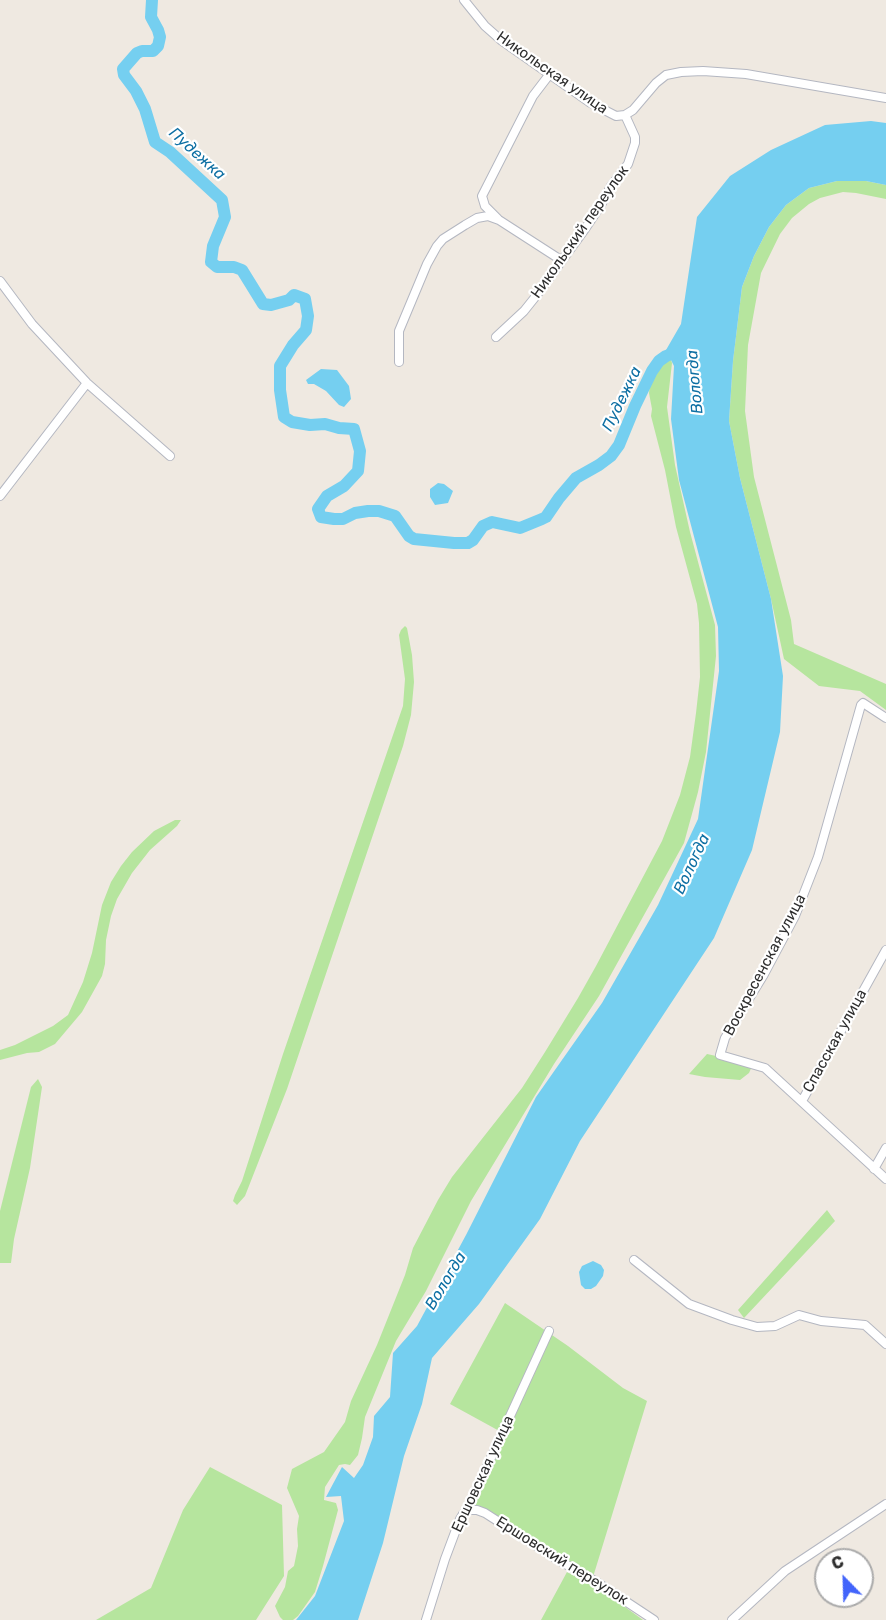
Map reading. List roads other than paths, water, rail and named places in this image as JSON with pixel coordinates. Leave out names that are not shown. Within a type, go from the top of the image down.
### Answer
[{"type":"street","name":"Никольская улица","points":[[464,0],[485,26],[502,41],[549,75],[616,116],[625,115],[633,110],[656,82],[666,75],[681,72],[746,74],[886,98]]},
{"type":"street","points":[[549,75],[532,96],[482,196],[485,206],[499,220],[561,260]]},
{"type":"street","name":"Никольский переулок","points":[[496,337],[524,311],[536,296],[585,229],[611,186],[628,164],[635,137],[625,115]]},
{"type":"street","points":[[399,362],[399,331],[437,246],[477,218],[488,216],[499,220]]},
{"type":"street","points":[[0,281],[32,324],[87,383],[170,456]]},
{"type":"street","points":[[0,496],[87,383]]},
{"type":"street","name":"Воскресенская улица","points":[[802,1101],[765,1068],[720,1055],[725,1038],[763,976],[795,916],[818,857],[861,705],[863,703],[886,718]]},
{"type":"street","name":"Спасская улица","points":[[802,1101],[886,950]]},
{"type":"street","points":[[802,1101],[886,1179]]},
{"type":"street","points":[[874,1169],[886,1148]]},
{"type":"street","points":[[634,1260],[689,1304],[732,1320],[757,1327],[775,1326],[799,1315],[821,1321],[865,1325],[886,1344]]},
{"type":"street","name":"Ершовская улица","points":[[426,1620],[452,1539],[549,1331]]},
{"type":"street","points":[[732,1620],[784,1571],[886,1504]]},
{"type":"street","name":"Ершовский переулок","points":[[467,1510],[485,1513],[654,1620]]},
{"type":"water","name":"Вологда","points":[[871,121],[886,123],[886,185],[866,181],[837,181],[809,188],[786,205],[769,227],[742,287],[733,361],[729,421],[740,478],[771,599],[783,676],[780,732],[752,850],[714,938],[580,1141],[540,1219],[479,1304],[432,1358],[422,1404],[404,1456],[383,1543],[358,1620],[296,1620],[315,1596],[344,1521],[341,1496],[326,1497],[342,1467],[354,1478],[363,1465],[373,1437],[374,1416],[390,1397],[393,1353],[417,1326],[536,1097],[602,1003],[658,905],[698,819],[719,671],[718,627],[679,480],[671,419],[674,366],[666,350],[681,324],[697,217],[730,176],[771,150],[825,125]]},
{"type":"water","points":[[321,369],[337,370],[349,386],[351,399],[344,407],[339,405],[326,391],[314,384],[308,384],[306,380]]},
{"type":"water","points":[[438,483],[444,484],[453,491],[448,503],[435,505],[430,497],[430,489]]},
{"type":"water","points":[[593,1261],[601,1265],[604,1270],[603,1276],[596,1286],[585,1289],[581,1285],[579,1272],[582,1266]]},
{"type":"waterway","name":"Пудежка","points":[[152,0],[151,17],[160,37],[158,46],[153,51],[137,53],[123,69],[124,75],[136,91],[145,109],[155,142],[170,152],[222,200],[225,217],[213,246],[211,262],[217,267],[234,267],[242,270],[263,304],[271,305],[289,300],[294,295],[305,299],[308,316],[306,330],[280,366],[280,390],[284,417],[292,422],[354,429],[360,451],[358,471],[344,486],[327,496],[318,509],[321,517],[343,519],[355,513],[379,511],[395,516],[409,536],[414,539],[454,543],[468,543],[483,526],[492,522],[520,528],[542,519],[546,517],[576,478],[611,456],[619,445],[652,371],[666,356],[682,350]]}]
